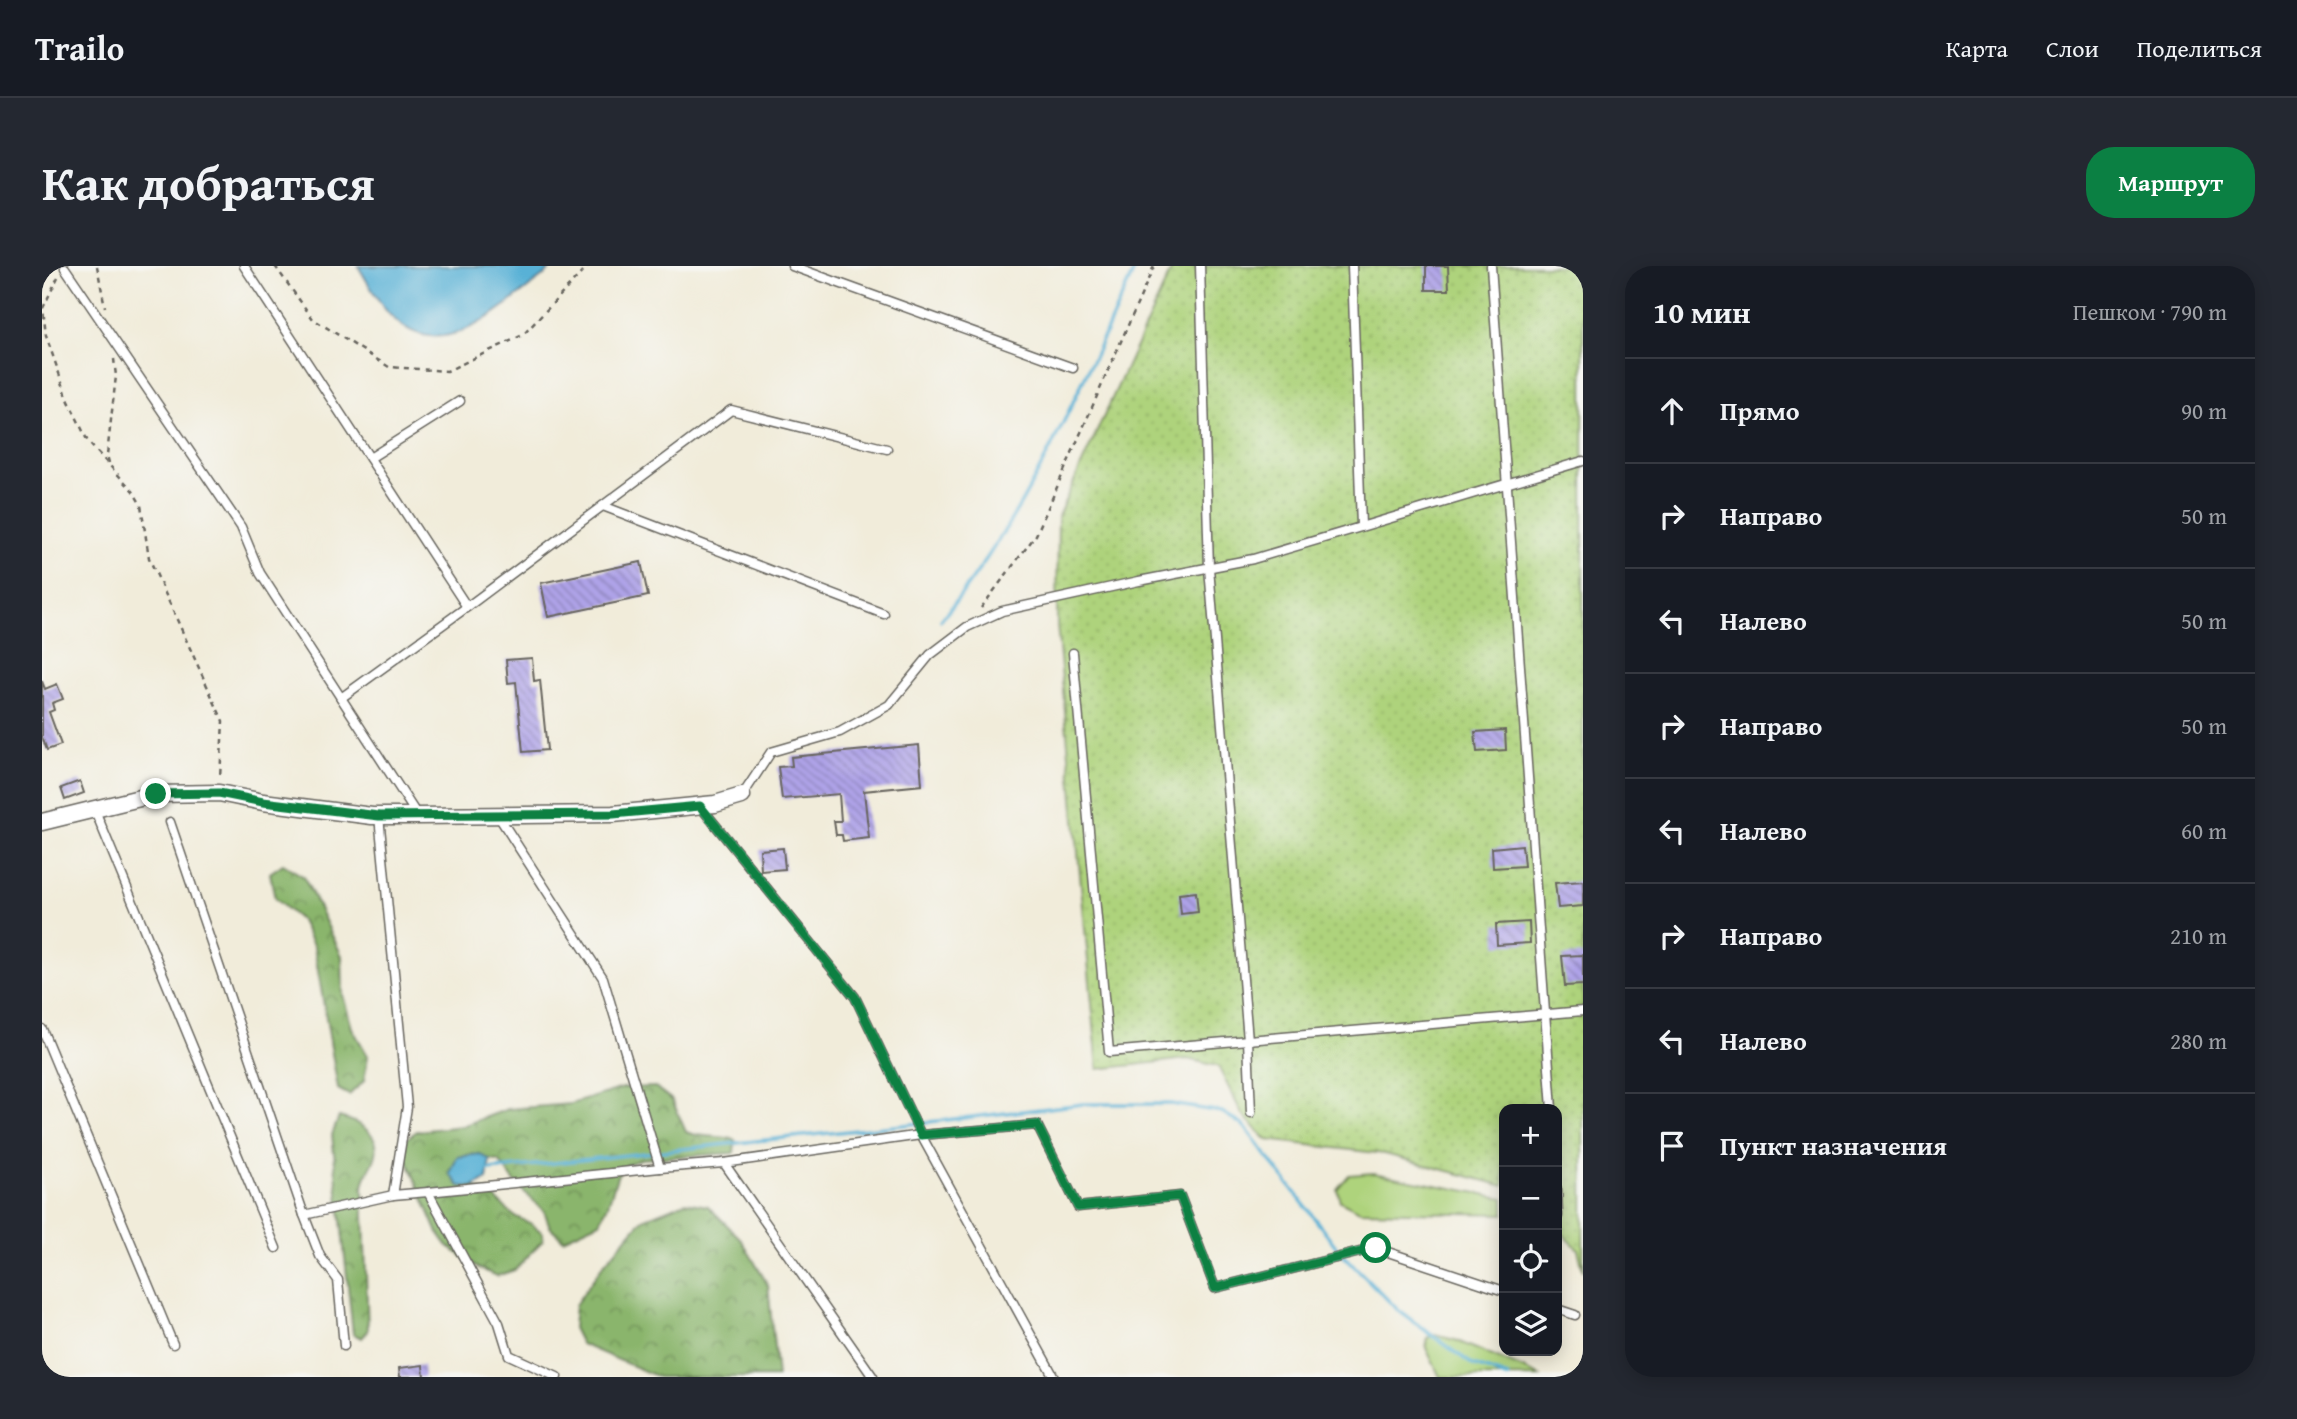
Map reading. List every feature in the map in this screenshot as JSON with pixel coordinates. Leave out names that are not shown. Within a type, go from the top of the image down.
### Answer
[{"type":"street","points":[[42,822],[156,794],[219,793],[263,802],[379,816],[499,817],[613,814],[715,804],[742,796]]},
{"type":"lane","points":[[244,266],[467,607]]},
{"type":"lane","points":[[792,266],[1073,368]]},
{"type":"lane","points":[[1200,266],[1209,568],[1248,1040],[1251,1113]]},
{"type":"lane","points":[[1352,266],[1361,526]]},
{"type":"lane","points":[[1491,266],[1552,1104]]},
{"type":"lane","points":[[65,268],[241,527],[260,573],[417,816]]},
{"type":"lane","points":[[370,458],[460,401]]},
{"type":"lane","points":[[341,698],[731,410],[887,449]]},
{"type":"lane","points":[[742,796],[771,752],[840,732],[889,705],[930,655],[967,627],[1002,611],[1253,559],[1583,461]]},
{"type":"lane","points":[[603,506],[884,614]]},
{"type":"lane","points":[[1073,653],[1110,1052],[1583,1011]]},
{"type":"lane","points":[[700,806],[855,997],[921,1135],[1054,1377]]},
{"type":"lane","points":[[94,808],[276,1248]]},
{"type":"lane","points":[[379,816],[407,1107],[393,1195]]},
{"type":"lane","points":[[499,817],[603,978],[660,1168]]},
{"type":"lane","points":[[170,822],[304,1215],[320,1256],[338,1280],[344,1346]]},
{"type":"lane","points":[[42,1029],[173,1344]]},
{"type":"lane","points":[[304,1215],[393,1195],[724,1163],[921,1135],[1037,1125],[1078,1207],[1180,1196],[1215,1288],[1376,1248],[1499,1289]]},
{"type":"lane","points":[[724,1163],[873,1377]]},
{"type":"lane","points":[[428,1192],[499,1323],[509,1355],[557,1377]]},
{"type":"lane","points":[[1562,1311],[1575,1315]]},
{"type":"path","points":[[97,266],[105,306]]},
{"type":"path","points":[[275,266],[313,319],[389,367],[447,371],[523,335],[587,266]]},
{"type":"path","points":[[967,627],[1036,535],[1154,266]]},
{"type":"path","points":[[65,268],[53,284],[43,308],[46,336],[68,399],[88,442],[133,491],[141,505],[149,558],[223,721],[219,793]]},
{"type":"path","points":[[110,465],[107,455],[116,376],[114,356]]},
{"type":"green space","points":[[1173,266],[1583,266],[1583,1271],[1578,1249],[1562,1233],[1562,1104],[1499,1104],[1499,1185],[1385,1154],[1267,1140],[1242,1114],[1218,1066],[1187,1059],[1098,1069],[1057,625],[1058,516]]},
{"type":"green space","points":[[283,864],[304,877],[342,956],[343,995],[352,1028],[368,1056],[364,1081],[349,1095],[338,1089],[314,947],[301,921],[275,899],[270,873]]},
{"type":"green space","points":[[655,1087],[672,1100],[686,1132],[735,1140],[734,1153],[641,1159],[626,1165],[618,1174],[600,1222],[563,1239],[550,1227],[544,1211],[519,1187],[499,1161],[490,1160],[480,1154],[473,1187],[492,1195],[514,1216],[530,1223],[543,1233],[543,1240],[515,1270],[497,1276],[478,1268],[447,1245],[437,1231],[406,1158],[406,1139],[417,1131],[462,1126],[508,1109],[571,1104],[623,1088]]},
{"type":"green space","points":[[339,1117],[368,1130],[376,1142],[377,1150],[363,1188],[368,1331],[362,1338],[353,1334],[332,1135]]},
{"type":"green space","points":[[1373,1173],[1499,1197],[1499,1214],[1360,1211],[1340,1201],[1337,1189],[1349,1175]]},
{"type":"green space","points":[[685,1202],[708,1206],[741,1239],[768,1285],[777,1377],[658,1377],[581,1344],[573,1328],[575,1305],[603,1265],[643,1219]]},
{"type":"green space","points":[[1435,1335],[1455,1340],[1542,1377],[1440,1377],[1426,1348],[1428,1338]]},
{"type":"water","points":[[358,266],[552,266],[511,302],[472,327],[451,334],[431,336],[411,331],[391,316],[377,299]]},
{"type":"water","points":[[480,1154],[490,1160],[487,1180],[473,1187],[460,1186],[450,1174],[457,1157]]},
{"type":"building","points":[[1426,266],[1448,266],[1449,290],[1426,290]]},
{"type":"building","points":[[641,562],[648,596],[548,617],[541,583]]},
{"type":"building","points":[[532,658],[534,681],[540,680],[547,750],[523,752],[516,682],[508,683],[506,660]]},
{"type":"building","points":[[42,681],[45,689],[57,684],[63,699],[52,703],[54,710],[49,712],[61,745],[47,750],[42,737]]},
{"type":"building","points":[[1505,730],[1506,750],[1477,752],[1475,732]]},
{"type":"building","points":[[919,745],[922,785],[864,791],[869,838],[843,841],[842,835],[836,835],[834,821],[841,821],[839,794],[782,799],[778,767],[792,766],[791,757]]},
{"type":"building","points":[[80,781],[84,793],[65,800],[61,788]]},
{"type":"building","points":[[1522,845],[1524,866],[1493,868],[1492,848]]},
{"type":"building","points":[[783,848],[785,869],[761,871],[760,850]]},
{"type":"building","points":[[1583,881],[1583,906],[1558,908],[1555,883]]},
{"type":"building","points":[[1196,892],[1198,912],[1181,914],[1179,894]]},
{"type":"building","points":[[1529,922],[1530,943],[1497,945],[1496,924]]},
{"type":"building","points":[[1583,955],[1583,985],[1565,986],[1562,956]]},
{"type":"building","points":[[423,1365],[424,1377],[400,1377],[399,1368]]},
{"type":"waterway","points":[[941,620],[972,580],[1026,494],[1050,450],[1136,266]]},
{"type":"waterway","points":[[489,1170],[1083,1104],[1171,1104],[1222,1112],[1244,1126],[1341,1253],[1399,1311],[1473,1365],[1508,1377]]},
{"type":"route","points":[[156,794],[219,793],[263,802],[372,816],[613,814],[700,806],[855,997],[921,1135],[1037,1125],[1078,1207],[1180,1196],[1215,1288],[1376,1248]]}]
